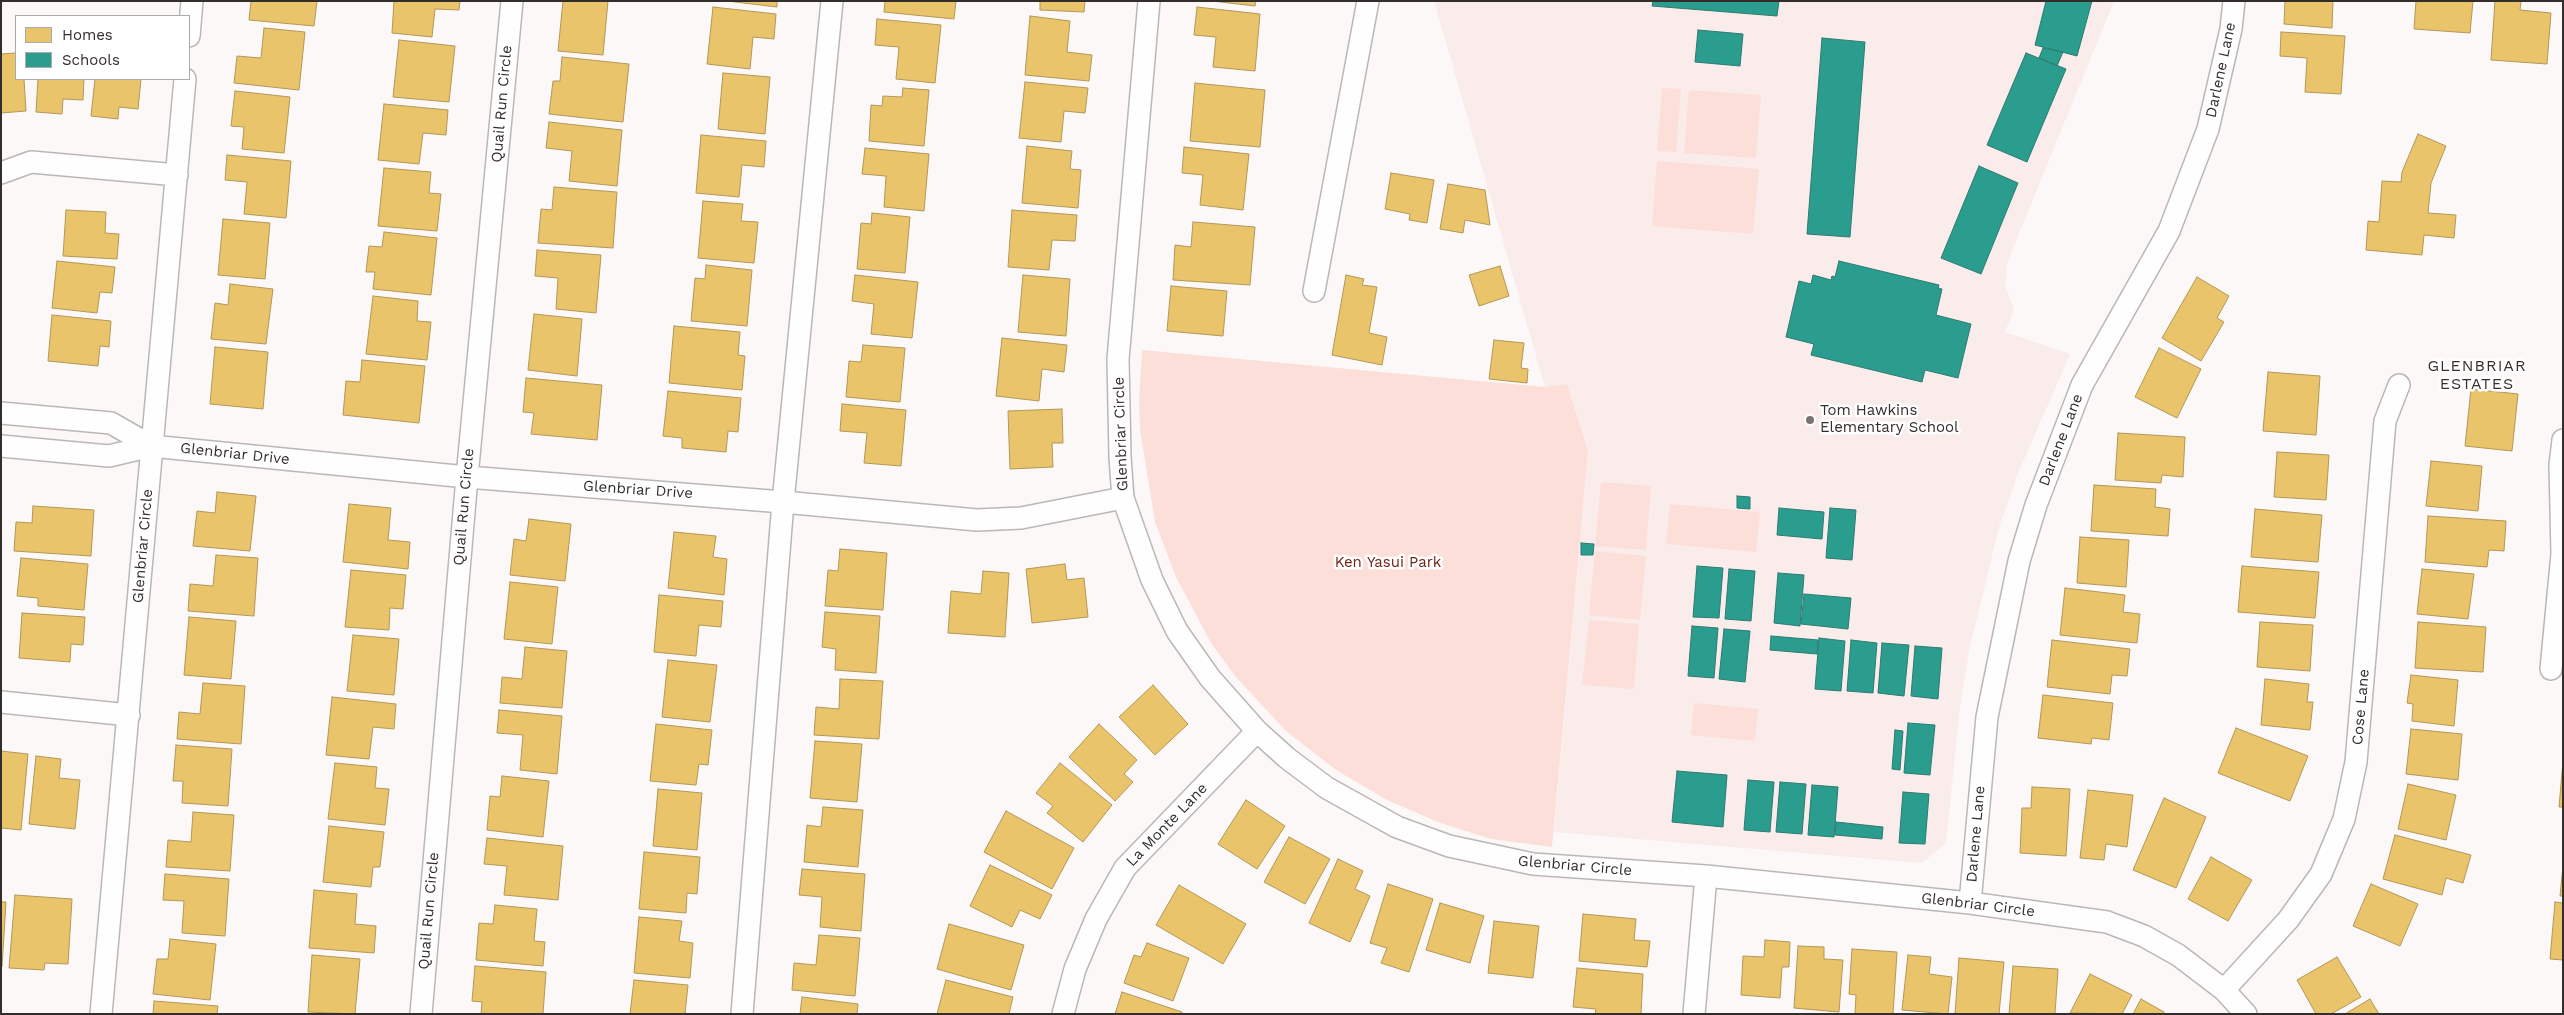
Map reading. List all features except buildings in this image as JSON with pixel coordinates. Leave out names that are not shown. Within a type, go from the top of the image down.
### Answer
[{"type":"street","points":[[190,24],[192,1]]},
{"type":"street","name":"Quail Run Circle","points":[[421,1014],[466,477],[512,1]]},
{"type":"street","points":[[742,1014],[783,502],[832,1]]},
{"type":"street","name":"Glenbriar Circle","points":[[1149,1],[1118,359],[1120,457],[1123,498],[1152,580],[1177,631],[1210,678],[1257,731],[1287,758],[1327,788],[1397,827],[1449,846],[1533,864],[1706,876],[1970,903],[2107,922],[2144,936],[2178,955],[2224,990],[2246,1014]]},
{"type":"street","points":[[1314,291],[1368,1]]},
{"type":"street","name":"Darlene Lane","points":[[1970,903],[1987,717],[2022,554],[2036,505],[2082,385],[2169,231],[2208,129],[2218,90],[2234,1]]},
{"type":"street","name":"Glenbriar Circle","points":[[101,1014],[185,80]]},
{"type":"street","points":[[1,173],[31,162],[177,175]]},
{"type":"street","name":"Cose Lane","points":[[2224,990],[2288,920],[2315,882],[2344,820],[2356,762],[2385,420],[2399,385]]},
{"type":"street","name":"Glenbriar Drive","points":[[1,413],[112,423],[151,446]]},
{"type":"street","points":[[2551,669],[2562,554],[2560,464],[2563,440]]},
{"type":"street","name":"Glenbriar Drive","points":[[1,446],[109,456],[151,446],[466,477],[783,502],[976,520],[1021,518],[1123,498]]},
{"type":"street","points":[[1,702],[129,715]]},
{"type":"street","name":"La Monte Lane","points":[[1063,1014],[1075,969],[1096,919],[1125,868],[1257,731]]},
{"type":"street","points":[[1694,1014],[1706,876]]},
{"type":"shaded area","name":"Tom Hawkins Elementary School","points":[[1434,1],[2114,1],[2007,263],[2005,285],[2014,309],[2005,332],[2070,354],[2019,471],[1999,527],[1969,651],[1960,706],[1946,843],[1922,863],[1554,832],[1588,452],[1545,387]]},
{"type":"green space","points":[[1662,88],[1681,89],[1676,152],[1657,151]]},
{"type":"green space","points":[[1689,90],[1761,95],[1756,158],[1684,153]]},
{"type":"green space","points":[[1657,161],[1759,169],[1753,234],[1652,226]]},
{"type":"green space","name":"Ken Yasui Park","points":[[1142,350],[1545,387],[1567,384],[1588,452],[1552,847],[1491,839],[1438,822],[1387,800],[1336,770],[1286,731],[1235,676],[1211,643],[1176,577],[1155,522],[1140,430],[1139,402]]},
{"type":"green space","points":[[1601,482],[1651,486],[1646,550],[1595,546]]},
{"type":"green space","points":[[1670,504],[1760,512],[1756,552],[1666,544]]},
{"type":"green space","points":[[1595,551],[1646,556],[1640,620],[1589,615]]},
{"type":"green space","points":[[1589,620],[1639,624],[1634,689],[1582,685]]},
{"type":"green space","points":[[1694,703],[1758,709],[1755,741],[1691,735]]},
{"type":"place","name":"Tom Hawkins Elementary School","points":[[1810,420]]},
{"type":"district","name":"GLENBRIAR ESTATES","points":[[2477,375]]}]
